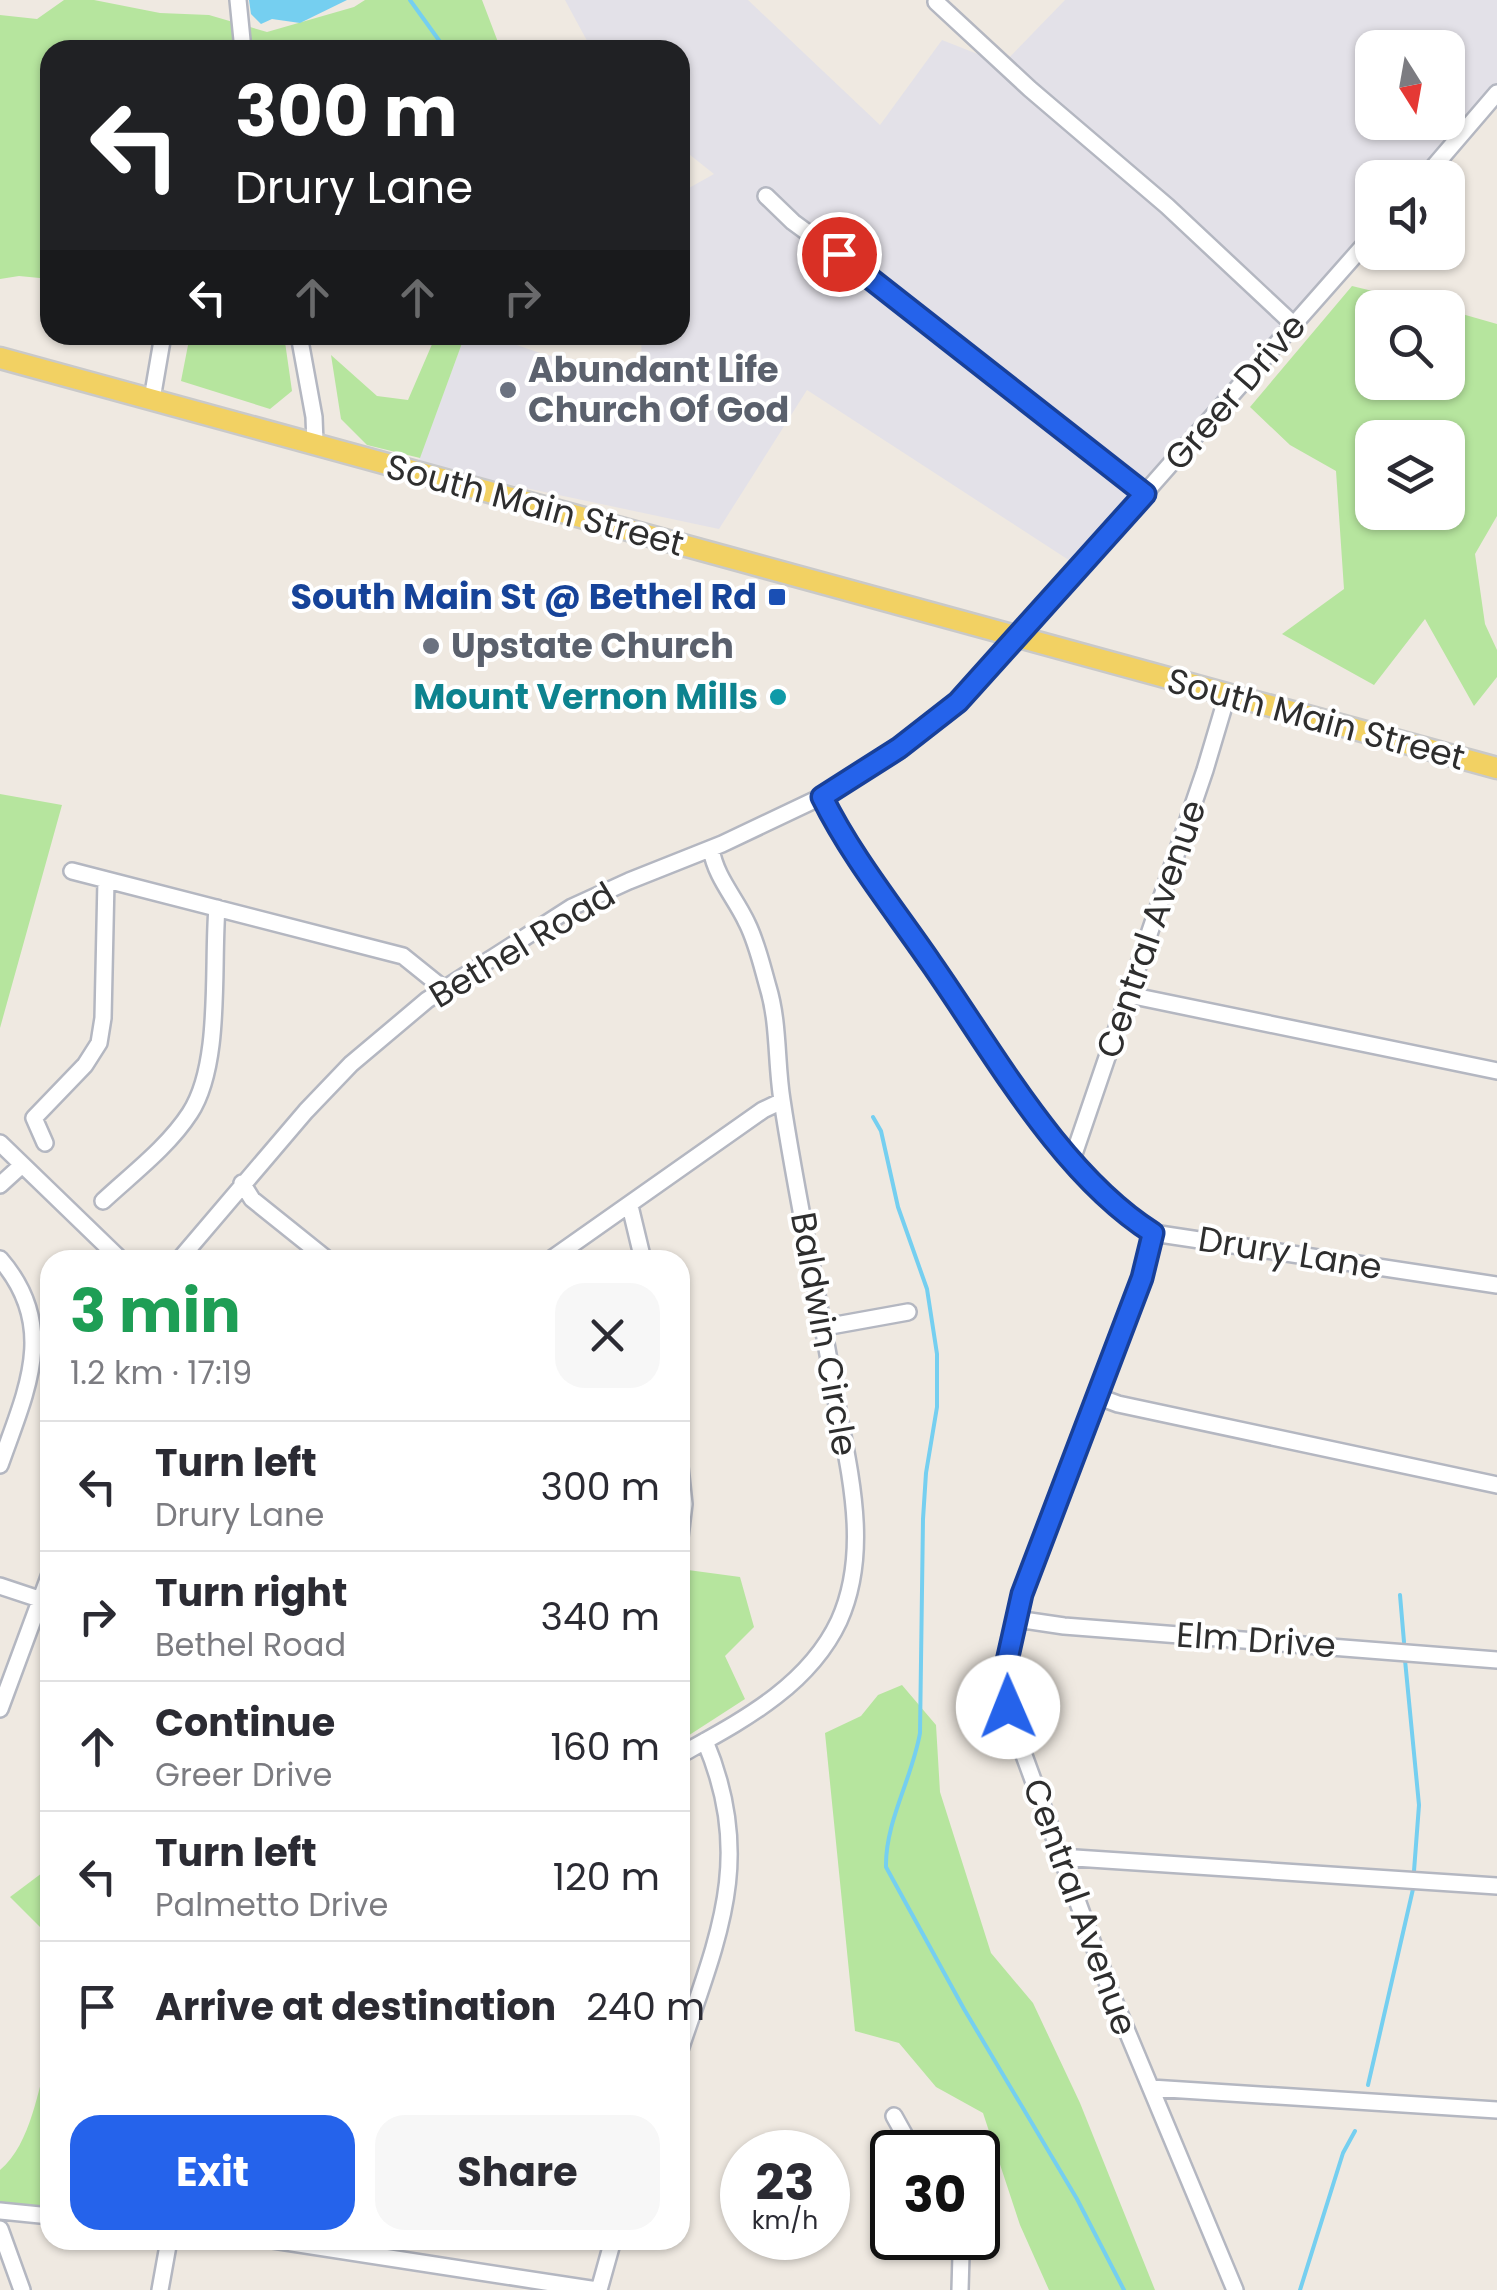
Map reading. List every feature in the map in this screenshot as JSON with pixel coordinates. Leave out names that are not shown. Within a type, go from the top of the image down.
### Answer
[{"type":"main road","name":"South Main Street","points":[[0,358],[1497,768]]},
{"type":"street","points":[[238,0],[242,40]]},
{"type":"street","points":[[936,2],[1294,324]]},
{"type":"street","points":[[1439,160],[1497,93]]},
{"type":"street","points":[[766,196],[793,222],[937,328],[1145,494]]},
{"type":"street","name":"Greer Drive","points":[[1018,638],[1355,255]]},
{"type":"street","points":[[152,399],[161,345]]},
{"type":"street","points":[[301,345],[316,443]]},
{"type":"street","name":"Bethel Road","points":[[187,1250],[242,1183],[351,1064],[444,989],[572,908],[822,797],[936,721],[1018,638]]},
{"type":"street","name":"Central Avenue","points":[[1072,1160],[1130,996],[1227,696]]},
{"type":"street","name":"Drury Lane","points":[[822,797],[853,850],[1072,1160],[1100,1194],[1153,1233],[1497,1285]]},
{"type":"street","name":"Baldwin Circle","points":[[690,1749],[758,1709],[801,1674],[828,1641],[848,1596],[855,1560],[855,1522],[825,1327],[782,1101],[770,994],[752,934],[715,870],[711,849]]},
{"type":"street","points":[[72,871],[403,956],[444,989]]},
{"type":"street","points":[[45,1143],[34,1118],[85,1065],[101,1035],[106,880]]},
{"type":"street","points":[[103,1201],[180,1126],[199,1097],[212,1039],[217,908]]},
{"type":"street","points":[[1130,996],[1497,1071]]},
{"type":"street","points":[[565,1250],[763,1110],[782,1101]]},
{"type":"street","points":[[0,1143],[111,1250]]},
{"type":"street","points":[[0,1185],[22,1165]]},
{"type":"street","points":[[242,1183],[252,1200],[315,1250]]},
{"type":"street","points":[[630,1206],[641,1250]]},
{"type":"street","name":"Central Avenue","points":[[1153,1233],[1142,1278],[1016,1619],[1007,1661],[1008,1707],[1110,1993],[1234,2290]]},
{"type":"street","points":[[0,1259],[25,1296],[34,1339],[26,1392],[0,1464]]},
{"type":"street","points":[[825,1327],[908,1312]]},
{"type":"street","points":[[1099,1396],[1118,1404],[1497,1485]]},
{"type":"street","points":[[0,1586],[40,1599],[0,1709]]},
{"type":"street","name":"Elm Drive","points":[[1016,1619],[1497,1660]]},
{"type":"street","points":[[690,2006],[724,1916],[731,1875],[725,1815],[705,1741]]},
{"type":"street","points":[[1060,1857],[1497,1886]]},
{"type":"street","points":[[1151,2088],[1497,2110]]},
{"type":"street","points":[[894,2116],[902,2130]]},
{"type":"street","points":[[0,2212],[40,2215]]},
{"type":"street","points":[[0,2229],[22,2290]]},
{"type":"street","points":[[160,2290],[167,2250]]},
{"type":"street","points":[[338,2250],[598,2290],[610,2250]]},
{"type":"street","points":[[960,2290],[961,2260]]},
{"type":"shaded area","points":[[565,0],[748,0],[880,125],[942,40],[1003,64],[1065,0],[1497,0],[1497,91],[1465,127],[1465,30],[1355,30],[1355,140],[1454,140],[1436,160],[1355,160],[1355,254],[1081,568],[807,390],[719,529],[417,465],[461,345],[516,345],[546,355],[642,370],[641,345],[690,345],[690,187],[714,174],[690,155],[690,40],[587,40]]},
{"type":"green space","points":[[64,0],[94,0],[160,13],[209,15],[267,32],[354,7],[365,0],[482,0],[497,40],[40,40],[40,278],[0,279],[0,15],[37,19]]},
{"type":"green space","points":[[1352,286],[1368,290],[1355,290],[1355,400],[1465,400],[1465,315],[1497,324],[1497,516],[1475,554],[1485,624],[1497,650],[1497,677],[1474,706],[1425,619],[1374,685],[1282,634],[1344,589],[1336,471],[1290,445],[1250,407]]},
{"type":"green space","points":[[188,345],[285,345],[292,391],[270,409],[181,381]]},
{"type":"green space","points":[[432,345],[461,345],[420,458],[367,445],[341,419],[331,355],[377,396],[408,400]]},
{"type":"green space","points":[[0,794],[62,805],[0,1028]]},
{"type":"green space","points":[[690,1570],[740,1577],[754,1627],[725,1656],[745,1699],[690,1735]]},
{"type":"green space","points":[[902,1685],[936,1725],[940,1792],[991,1953],[1033,2003],[1080,2103],[1155,2290],[1049,2290],[1020,2225],[1000,2164],[1000,2130],[989,2130],[983,2113],[936,2087],[899,2043],[855,2031],[825,1733],[861,1716],[878,1695]]},
{"type":"green space","points":[[40,1874],[40,1927],[10,1897]]},
{"type":"green space","points":[[40,2087],[40,2207],[0,2202],[0,2170],[11,2159],[32,2115]]},
{"type":"water","points":[[249,0],[347,0],[300,23],[272,19],[261,24],[251,14]]},
{"type":"waterway","points":[[410,0],[439,40]]},
{"type":"waterway","points":[[873,1117],[881,1131],[898,1207],[927,1289],[937,1354],[937,1407],[923,1519],[920,1733],[894,1817],[886,1867],[964,2009],[1077,2199],[1124,2290]]},
{"type":"waterway","points":[[1400,1595],[1404,1642]]},
{"type":"waterway","points":[[1405,1660],[1419,1805],[1414,1871]]},
{"type":"waterway","points":[[1368,2085],[1413,1889]]},
{"type":"waterway","points":[[1300,2290],[1343,2153],[1355,2131]]},
{"type":"place","name":"Abundant Life Church Of God","points":[[508,390]]},
{"type":"place","name":"South Main St @ Bethel Rd","points":[[777,597]]},
{"type":"place","name":"Upstate Church","points":[[431,646]]},
{"type":"place","name":"Mount Vernon Mills","points":[[778,697]]},
{"type":"route","points":[[839,254],[1145,494],[958,702],[899,748],[822,797],[873,878],[1047,1130],[1100,1194],[1153,1233],[1142,1278],[1022,1594],[1007,1661],[1008,1707]]}]
